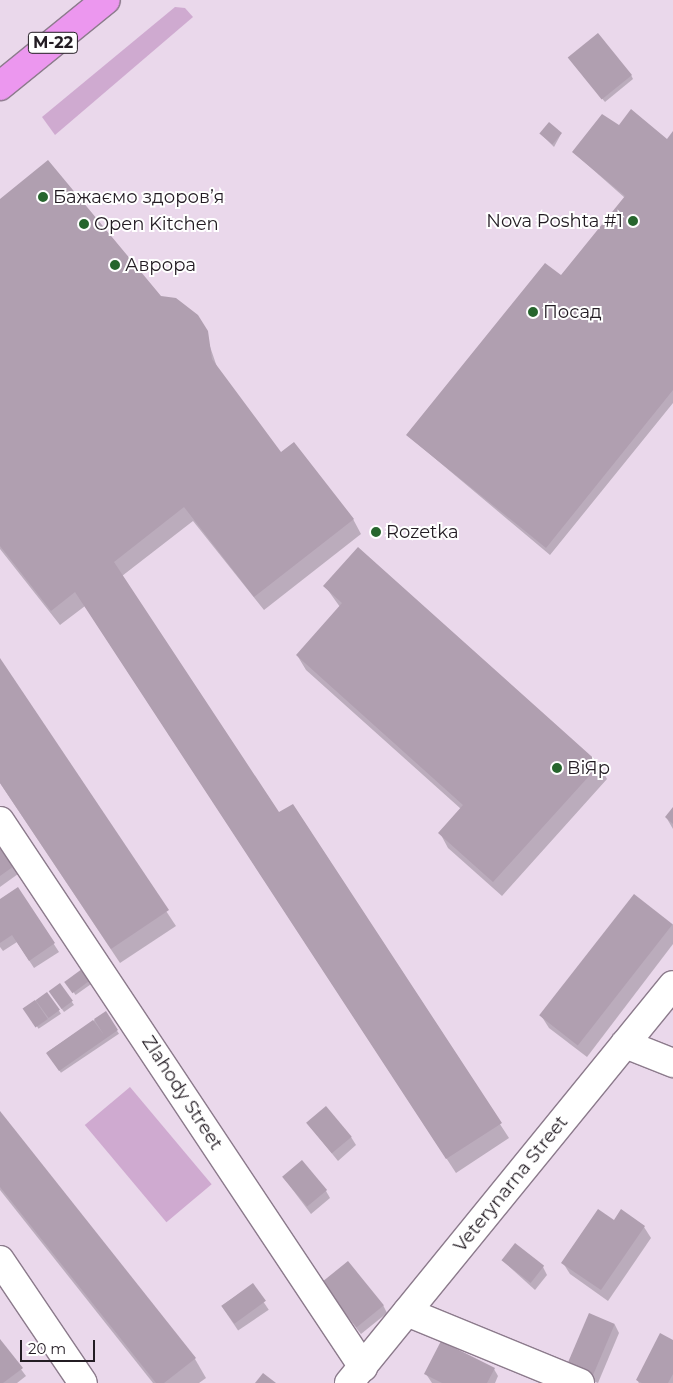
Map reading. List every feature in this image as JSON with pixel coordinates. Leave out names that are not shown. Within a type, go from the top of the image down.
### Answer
[{"type":"highway","name":"М-22","points":[[0,86],[106,0]]},
{"type":"street","name":"Zlahody Street","points":[[0,820],[356,1375]]},
{"type":"street","name":"Veterynarna Street","points":[[356,1375],[673,985]]},
{"type":"street","points":[[625,1044],[673,1062]]},
{"type":"street","points":[[0,1260],[83,1383]]},
{"type":"street","points":[[407,1312],[580,1383]]},
{"type":"shaded area","points":[[175,7],[185,8],[193,17],[55,135],[42,117]]},
{"type":"shaded area","points":[[130,1087],[212,1184],[166,1222],[85,1125]]},
{"type":"building","points":[[598,33],[632,75],[602,100],[568,58]]},
{"type":"building","points":[[631,109],[667,139],[673,131],[673,390],[546,548],[406,435],[545,263],[561,275],[625,196],[572,152],[602,114],[619,125]]},
{"type":"building","points":[[549,122],[562,133],[552,144],[539,133]]},
{"type":"building","points":[[48,160],[161,296],[176,298],[198,315],[208,331],[212,359],[281,452],[294,442],[354,519],[254,597],[184,507],[114,562],[279,812],[293,804],[502,1123],[446,1159],[75,592],[51,611],[0,546],[0,199]]},
{"type":"building","points":[[358,547],[600,764],[493,882],[438,833],[463,805],[296,655],[342,603],[323,586]]},
{"type":"building","points":[[0,658],[169,910],[111,949],[0,783]]},
{"type":"building","points":[[673,807],[673,824],[665,817]]},
{"type":"building","points":[[0,846],[14,866],[0,876]]},
{"type":"building","points":[[18,887],[55,943],[29,961],[12,935],[0,943],[0,899]]},
{"type":"building","points":[[634,894],[673,924],[578,1046],[539,1015]]},
{"type":"building","points":[[82,969],[90,980],[72,993],[64,982]]},
{"type":"building","points":[[60,983],[73,1001],[62,1009],[49,991]]},
{"type":"building","points":[[47,992],[60,1010],[49,1018],[36,1000]]},
{"type":"building","points":[[35,1000],[48,1019],[35,1027],[23,1008]]},
{"type":"building","points":[[106,1011],[118,1030],[59,1071],[46,1053],[93,1020],[104,1035],[94,1019]]},
{"type":"building","points":[[326,1106],[352,1137],[332,1153],[306,1123]]},
{"type":"building","points":[[0,1111],[196,1358],[164,1383],[156,1383],[0,1187]]},
{"type":"building","points":[[302,1160],[327,1190],[307,1207],[282,1177]]},
{"type":"building","points":[[598,1209],[614,1220],[621,1209],[645,1226],[601,1290],[561,1263]]},
{"type":"building","points":[[515,1243],[544,1266],[531,1283],[501,1260]]},
{"type":"building","points":[[348,1261],[384,1305],[357,1327],[321,1283]]},
{"type":"building","points":[[253,1283],[266,1301],[234,1324],[221,1306]]},
{"type":"building","points":[[589,1313],[615,1324],[593,1375],[567,1365]]},
{"type":"building","points":[[660,1333],[673,1340],[673,1374],[668,1383],[642,1383],[636,1380]]},
{"type":"building","points":[[0,1339],[23,1368],[3,1383],[0,1383]]},
{"type":"building","points":[[441,1341],[495,1368],[487,1383],[442,1383],[424,1374]]},
{"type":"building","points":[[263,1373],[276,1383],[255,1383]]},
{"type":"place","name":"Бажаємо здоровʼя","points":[[43,197]]},
{"type":"place","name":"Nova Poshta #1","points":[[633,221]]},
{"type":"place","name":"Open Kitchen","points":[[84,224]]},
{"type":"place","name":"Аврора","points":[[115,265]]},
{"type":"place","name":"Посад","points":[[533,312]]},
{"type":"place","name":"Rozetka","points":[[376,532]]},
{"type":"place","name":"ВіЯр","points":[[557,768]]}]
